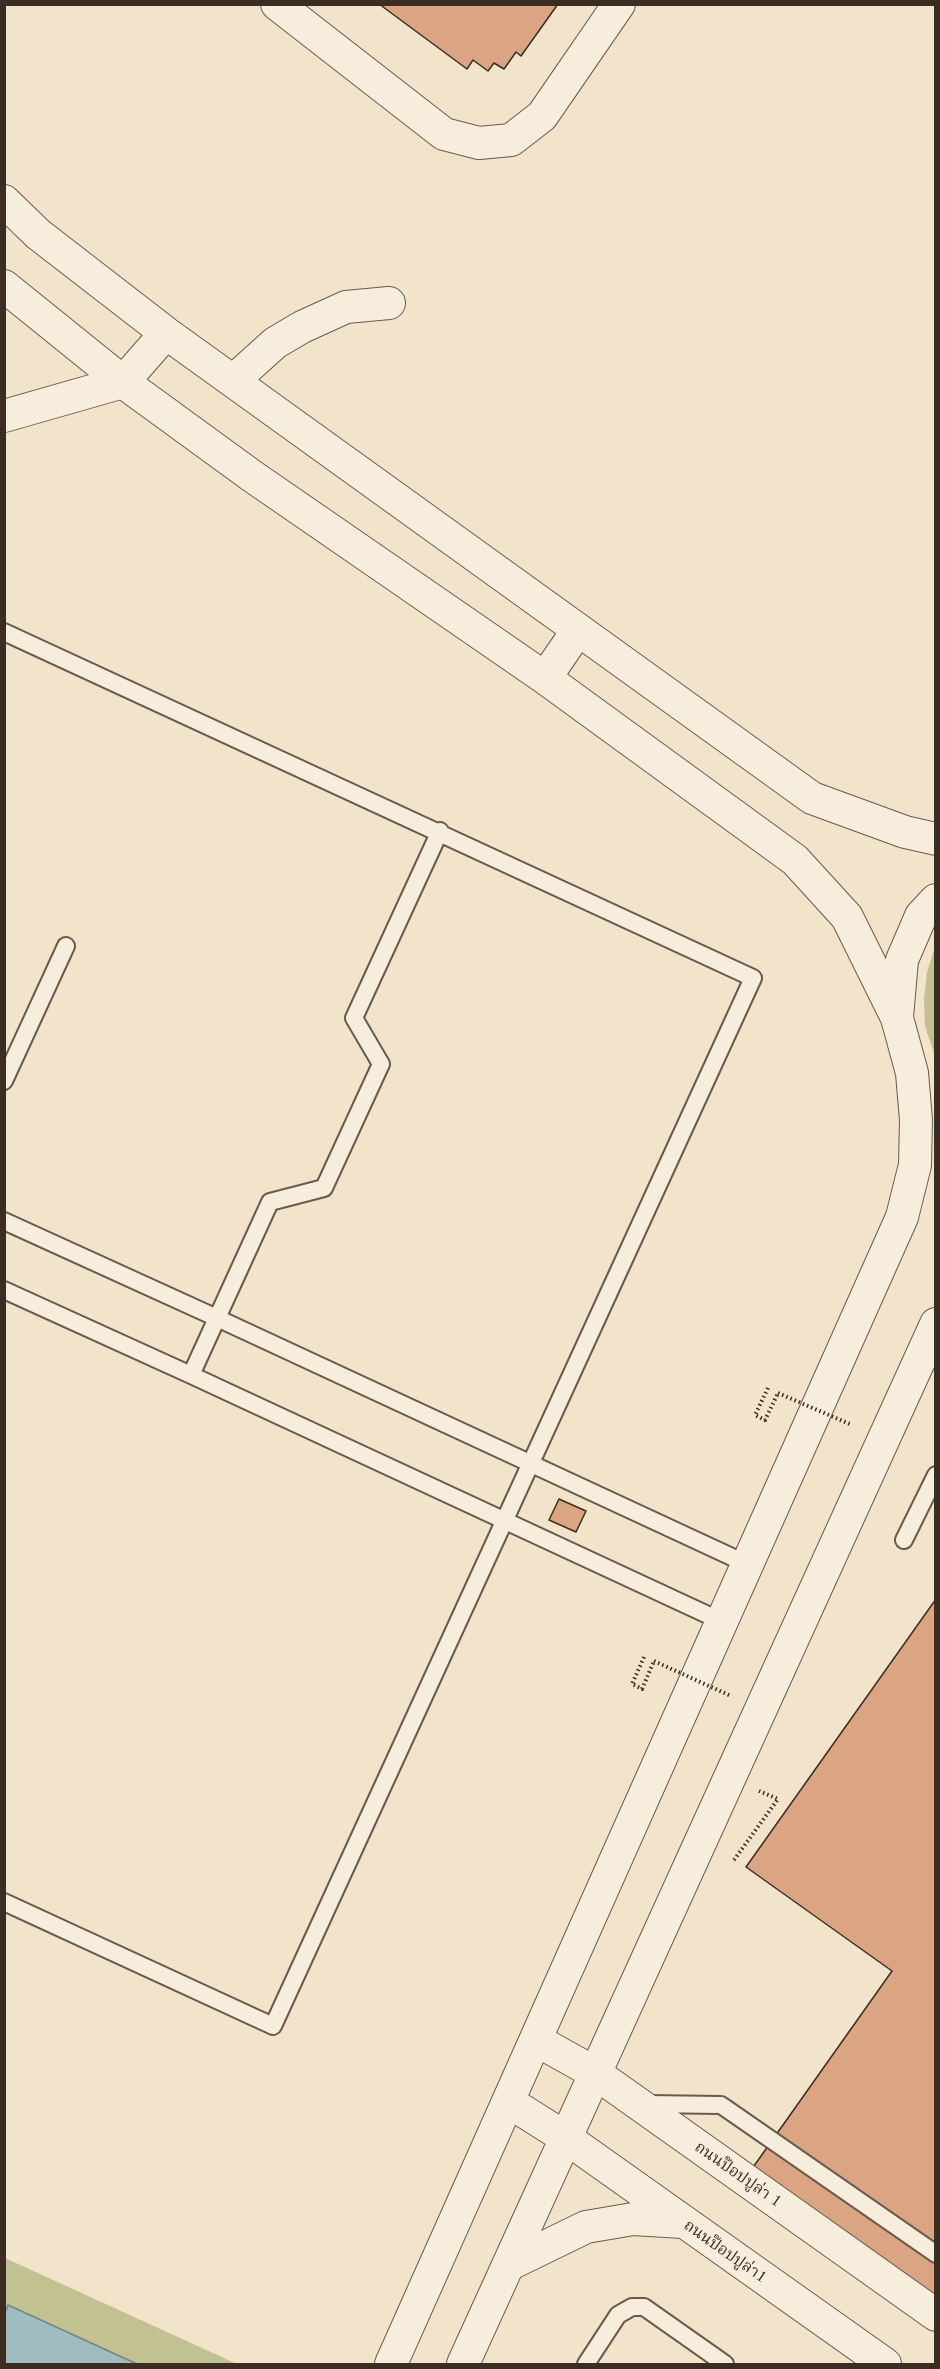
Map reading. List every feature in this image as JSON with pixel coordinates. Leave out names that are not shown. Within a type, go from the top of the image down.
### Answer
[{"type":"street","points":[[277,4],[444,134],[478,143],[512,140],[542,116],[619,4]]},
{"type":"street","points":[[4,201],[38,234],[166,333],[583,623],[812,798],[905,831],[936,839]]},
{"type":"street","points":[[4,286],[123,382],[252,476],[545,678],[795,860],[847,916],[897,1018],[912,1073],[916,1120],[915,1165],[902,1217],[391,2364]]},
{"type":"street","points":[[233,381],[275,343],[302,327],[346,307],[389,303]]},
{"type":"street","points":[[4,416],[123,382],[166,333]]},
{"type":"street","points":[[545,678],[583,623]]},
{"type":"street","points":[[897,1018],[902,960],[921,916],[936,900]]},
{"type":"street","points":[[912,1073],[936,1105]]},
{"type":"street","points":[[463,2364],[936,1324]]},
{"type":"street","name":"ถนนป๊อปปูล่า 1","points":[[536,2040],[595,2073],[936,2315]]},
{"type":"street","name":"ถนนป๊อปปูล่า1","points":[[509,2102],[566,2138],[885,2364]]},
{"type":"street","points":[[508,2265],[586,2227],[633,2218],[684,2223]]},
{"type":"lane","points":[[4,632],[440,831],[753,978],[273,2026],[4,1902]]},
{"type":"lane","points":[[191,1375],[270,1202],[324,1188],[381,1064],[354,1018],[440,831]]},
{"type":"lane","points":[[4,1081],[66,946]]},
{"type":"lane","points":[[4,1221],[747,1564]]},
{"type":"lane","points":[[4,1290],[723,1622]]},
{"type":"lane","points":[[904,1540],[936,1475]]},
{"type":"lane","points":[[639,2104],[721,2105],[936,2254]]},
{"type":"lane","points":[[586,2364],[618,2316],[632,2307],[644,2307],[726,2364]]},
{"type":"path","points":[[768,1388],[755,1415],[765,1420],[778,1393],[852,1425]]},
{"type":"path","points":[[644,1657],[632,1684],[642,1689],[654,1662],[731,1696]]},
{"type":"path","points":[[734,1860],[778,1799]]},
{"type":"shaded area","points":[[935,947],[936,1056],[925,1026],[924,999],[927,972]]},
{"type":"shaded area","points":[[5,2258],[237,2364],[5,2364]]},
{"type":"water","points":[[8,2305],[137,2364],[5,2364],[5,2313]]},
{"type":"building","points":[[379,4],[558,4],[521,56],[516,52],[504,69],[494,63],[488,71],[473,60],[467,69]]},
{"type":"building","points":[[559,1499],[586,1511],[576,1532],[549,1520]]},
{"type":"building","points":[[936,1599],[936,2306],[749,2173],[892,1971],[746,1867]]}]
